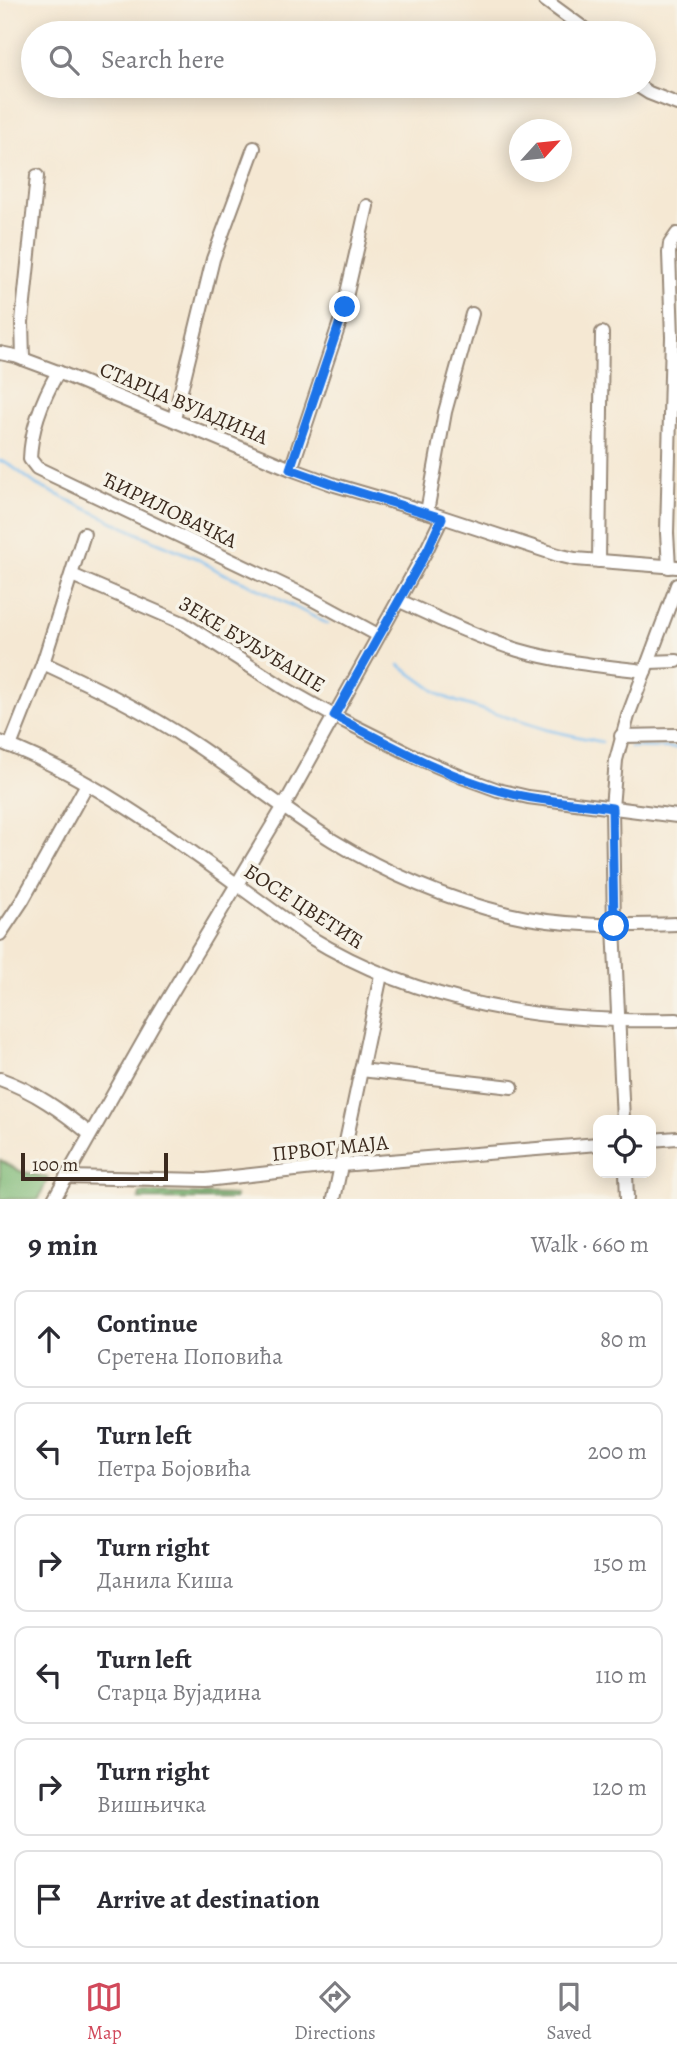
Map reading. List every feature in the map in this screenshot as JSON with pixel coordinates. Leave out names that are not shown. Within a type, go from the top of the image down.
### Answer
[{"type":"street","points":[[545,0],[574,21]]},
{"type":"street","points":[[656,96],[677,104]]},
{"type":"street","points":[[174,419],[213,259],[254,148]]},
{"type":"street","points":[[23,359],[22,322],[37,176]]},
{"type":"street","points":[[290,469],[341,319],[367,206]]},
{"type":"street","points":[[673,567],[667,533],[672,337],[669,253],[670,244],[677,234]]},
{"type":"street","points":[[427,512],[445,412],[472,314]]},
{"type":"street","points":[[599,561],[602,333]]},
{"type":"street","name":"СТАРЦА ВУЈАДИНА","points":[[0,353],[58,372],[290,469],[346,489],[427,512],[558,555],[673,567]]},
{"type":"street","name":"ЋИРИЛОВАЧКА","points":[[58,372],[44,398],[30,449],[30,459],[37,468],[308,597],[378,635]]},
{"type":"street","points":[[54,1199],[156,1019],[284,806],[428,549],[442,518]]},
{"type":"street","points":[[5,744],[43,663],[84,534]]},
{"type":"street","name":"ЗЕКЕ БУЉУБАШЕ","points":[[72,575],[183,623],[284,688],[420,759],[498,790],[528,797],[677,816]]},
{"type":"street","points":[[623,1115],[614,926],[612,808],[616,760],[621,736],[677,585]]},
{"type":"street","points":[[398,600],[477,636],[554,659],[647,666],[677,661]]},
{"type":"street","points":[[43,663],[105,691],[153,717],[332,839],[390,872],[433,890],[509,914],[552,922],[614,926],[677,924]]},
{"type":"street","points":[[621,736],[677,735]]},
{"type":"street","name":"БОСЕ ЦВЕТИЋ","points":[[5,744],[39,758],[120,802],[338,954],[381,975],[458,999],[507,1010],[618,1021],[677,1020]]},
{"type":"street","points":[[0,934],[15,915],[87,783]]},
{"type":"street","points":[[334,1199],[381,975]]},
{"type":"street","points":[[361,1070],[512,1087]]},
{"type":"street","points":[[0,1079],[23,1087],[64,1112],[90,1134]]},
{"type":"street","points":[[656,1140],[677,1138]]},
{"type":"street","name":"ПРВОГ МАЈА","points":[[66,1177],[206,1180],[341,1165],[593,1144]]},
{"type":"street","points":[[626,1178],[627,1199]]},
{"type":"green space","points":[[0,1160],[20,1171],[48,1178],[39,1199],[0,1199]]},
{"type":"green space","points":[[140,1193],[235,1195],[235,1199],[139,1199]]},
{"type":"waterway","points":[[0,461],[6,462],[37,485],[143,536],[196,558],[328,624]]},
{"type":"waterway","points":[[399,665],[442,696],[548,730],[602,742]]},
{"type":"waterway","points":[[630,747],[677,748]]},
{"type":"route","points":[[345,307],[290,469],[442,518],[428,549],[334,716],[420,759],[498,790],[528,797],[612,808],[614,926]]}]
